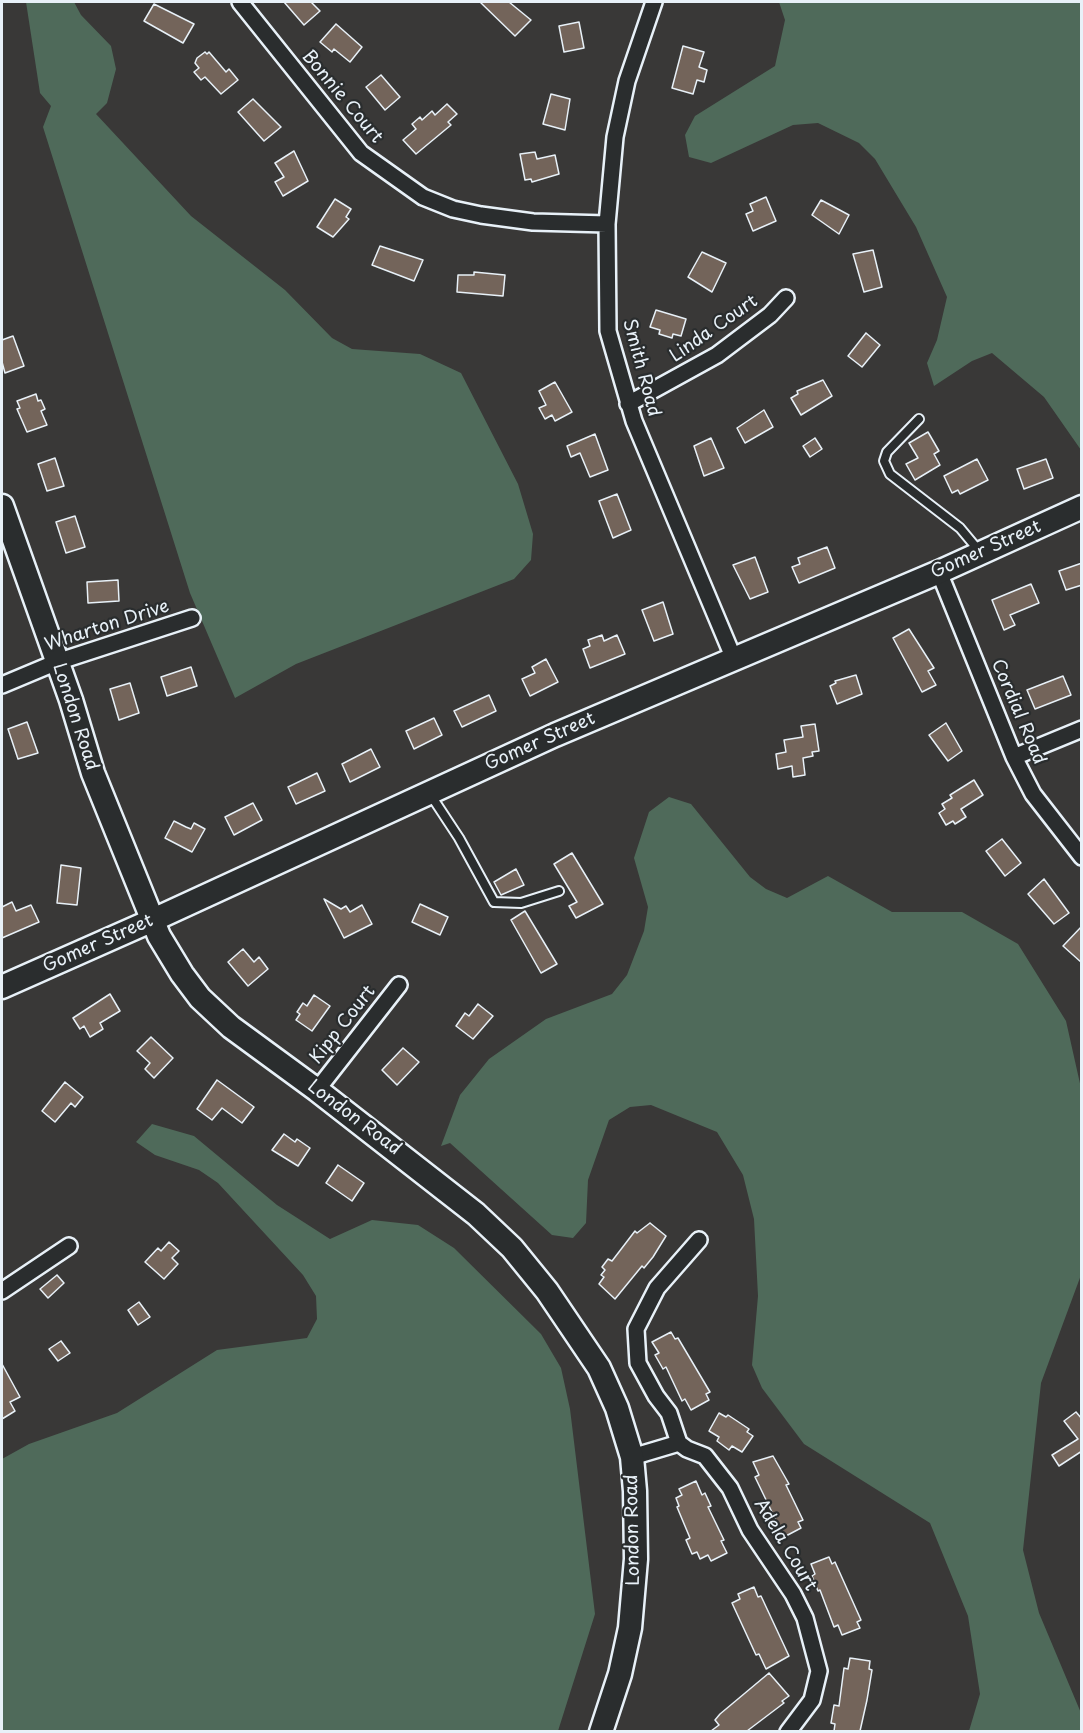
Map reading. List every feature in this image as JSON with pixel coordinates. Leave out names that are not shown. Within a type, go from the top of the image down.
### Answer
[{"type":"street","name":"Bonnie Court","points":[[240,2],[361,153],[423,197],[453,209],[481,215],[532,222],[608,224]]},
{"type":"street","name":"Smith Road","points":[[654,2],[627,81],[615,137],[608,224],[608,331],[628,404],[734,658]]},
{"type":"street","name":"Linda Court","points":[[628,404],[717,355],[770,315],[786,298]]},
{"type":"street","name":"London Road","points":[[2,506],[93,773],[153,920],[176,964],[200,998],[231,1027],[454,1196],[512,1248],[547,1291],[599,1368],[617,1408],[632,1457],[635,1491],[635,1583],[620,1674],[601,1731]]},
{"type":"street","name":"Gomer Street","points":[[2,987],[555,735],[939,572],[1082,507]]},
{"type":"street","name":"Cordial Road","points":[[939,572],[1014,757],[1033,794],[1082,857]]},
{"type":"street","name":"Wharton Drive","points":[[2,685],[57,662],[192,618]]},
{"type":"street","points":[[1014,757],[1082,729]]},
{"type":"street","name":"Kipp Court","points":[[317,1090],[399,985]]},
{"type":"street","points":[[632,1457],[679,1443],[669,1413],[656,1396],[638,1363],[636,1329],[657,1288],[699,1240]]},
{"type":"street","points":[[2,1291],[69,1246]]},
{"type":"street","name":"Adela Court","points":[[679,1443],[705,1456],[716,1468],[730,1488],[750,1530],[793,1594],[805,1618],[819,1671],[813,1700],[788,1731]]},
{"type":"lane","points":[[919,419],[887,452],[884,461],[890,474],[960,528],[981,553]]},
{"type":"lane","points":[[429,793],[459,838],[494,902],[521,903],[559,891]]},
{"type":"green space","points":[[26,2],[74,2],[81,15],[111,46],[116,69],[107,103],[96,114],[191,216],[285,290],[332,338],[352,349],[420,354],[461,373],[518,484],[533,534],[531,560],[514,579],[296,664],[235,698],[190,593],[43,127],[51,106],[40,93]]},
{"type":"green space","points":[[779,2],[1081,2],[1081,450],[1044,397],[992,353],[972,361],[934,386],[927,363],[937,340],[947,297],[916,227],[875,159],[859,143],[818,123],[793,125],[711,163],[689,157],[685,135],[695,116],[775,66],[785,20]]},
{"type":"green space","points":[[669,797],[691,804],[750,877],[766,889],[787,898],[828,876],[892,912],[962,912],[1018,944],[1066,1021],[1081,1088],[1081,1275],[1041,1383],[1023,1550],[1039,1613],[1081,1713],[1081,1731],[969,1731],[980,1694],[968,1616],[930,1523],[804,1444],[762,1388],[752,1365],[758,1296],[754,1219],[743,1175],[717,1132],[651,1105],[630,1107],[609,1120],[588,1180],[586,1223],[573,1238],[552,1235],[450,1143],[441,1146],[460,1095],[489,1059],[546,1019],[612,994],[627,975],[644,931],[648,907],[634,858],[649,812]]},
{"type":"green space","points":[[152,1124],[194,1136],[277,1205],[330,1239],[372,1220],[418,1225],[454,1248],[541,1334],[561,1368],[570,1409],[595,1614],[558,1731],[2,1731],[2,1459],[29,1444],[117,1413],[217,1350],[307,1338],[317,1319],[316,1296],[303,1275],[218,1183],[199,1170],[155,1155],[136,1142]]},
{"type":"building","points":[[284,2],[311,2],[320,11],[304,25]]},
{"type":"building","points":[[480,2],[509,2],[531,20],[515,36]]},
{"type":"building","points":[[154,4],[194,24],[183,43],[144,21]]},
{"type":"building","points":[[579,22],[584,48],[564,52],[559,26]]},
{"type":"building","points":[[336,24],[362,47],[350,62],[334,49],[332,52],[320,42]]},
{"type":"building","points":[[683,46],[704,52],[699,67],[707,70],[704,82],[697,80],[693,94],[672,88]]},
{"type":"building","points":[[205,52],[207,54],[209,52],[226,72],[229,69],[238,80],[221,94],[205,77],[201,80],[194,72],[199,68],[195,63],[197,58]]},
{"type":"building","points":[[381,75],[400,97],[385,110],[366,87]]},
{"type":"building","points":[[551,94],[570,99],[565,130],[543,124]]},
{"type":"building","points":[[253,99],[281,127],[264,141],[238,112]]},
{"type":"building","points":[[447,104],[457,114],[448,122],[451,125],[416,154],[403,140],[416,129],[412,124],[420,117],[422,120],[432,111],[435,115]]},
{"type":"building","points":[[294,151],[308,181],[283,196],[275,182],[284,177],[275,163]]},
{"type":"building","points":[[535,152],[537,159],[555,155],[559,174],[532,182],[531,179],[525,180],[520,154]]},
{"type":"building","points":[[766,197],[776,221],[753,231],[746,214],[753,211],[750,204]]},
{"type":"building","points":[[335,199],[351,209],[346,217],[349,219],[333,237],[317,227]]},
{"type":"building","points":[[821,200],[849,215],[839,234],[812,215]]},
{"type":"building","points":[[380,246],[423,260],[414,281],[372,265]]},
{"type":"building","points":[[873,250],[882,287],[864,292],[853,254]]},
{"type":"building","points":[[702,252],[726,263],[712,292],[688,277]]},
{"type":"building","points":[[474,272],[505,275],[503,296],[457,292],[458,275],[474,275]]},
{"type":"building","points":[[656,310],[686,319],[681,336],[673,334],[672,338],[659,334],[660,330],[650,327]]},
{"type":"building","points":[[866,333],[880,345],[862,367],[848,356]]},
{"type":"building","points":[[13,336],[24,366],[5,373],[2,362],[2,340]]},
{"type":"building","points":[[823,380],[832,396],[801,415],[791,398],[798,394],[797,391]]},
{"type":"building","points":[[555,382],[572,412],[555,421],[552,415],[545,419],[539,408],[546,405],[539,391]]},
{"type":"building","points":[[36,394],[38,401],[41,400],[45,409],[41,411],[47,425],[27,432],[17,409],[20,408],[17,401]]},
{"type":"building","points":[[764,410],[773,427],[745,443],[737,428]]},
{"type":"building","points":[[928,432],[939,451],[934,454],[940,465],[915,480],[906,464],[918,458],[909,443]]},
{"type":"building","points":[[595,434],[608,470],[590,477],[580,453],[571,457],[567,446]]},
{"type":"building","points":[[711,438],[724,468],[704,476],[694,446]]},
{"type":"building","points":[[815,438],[822,449],[810,457],[803,446]]},
{"type":"building","points":[[55,458],[64,486],[47,491],[38,464]]},
{"type":"building","points":[[977,459],[988,480],[960,494],[958,490],[952,493],[944,476]]},
{"type":"building","points":[[1046,459],[1053,478],[1024,489],[1017,469]]},
{"type":"building","points":[[617,494],[631,530],[613,538],[599,501]]},
{"type":"building","points":[[75,516],[85,547],[66,553],[56,522]]},
{"type":"building","points":[[827,547],[835,568],[799,583],[792,567],[800,564],[798,558]]},
{"type":"building","points":[[755,557],[768,592],[750,599],[733,565]]},
{"type":"building","points":[[1082,563],[1082,585],[1066,590],[1059,571]]},
{"type":"building","points":[[118,580],[119,601],[88,603],[87,582]]},
{"type":"building","points":[[1031,584],[1039,603],[1010,615],[1015,625],[1004,630],[992,600]]},
{"type":"building","points":[[663,602],[673,634],[654,641],[642,610]]},
{"type":"building","points":[[909,629],[934,668],[928,671],[936,685],[922,692],[893,638]]},
{"type":"building","points":[[602,635],[604,641],[617,635],[625,654],[590,668],[583,649],[590,646],[588,640]]},
{"type":"building","points":[[546,659],[558,682],[530,696],[522,679],[535,673],[532,667]]},
{"type":"building","points":[[191,667],[197,686],[167,696],[161,677]]},
{"type":"building","points":[[856,675],[862,694],[837,704],[830,686],[836,683],[835,681]]},
{"type":"building","points":[[1063,676],[1071,695],[1035,709],[1027,690]]},
{"type":"building","points":[[130,683],[139,713],[119,720],[110,689]]},
{"type":"building","points":[[489,695],[496,711],[462,727],[454,711]]},
{"type":"building","points":[[434,718],[442,735],[414,749],[406,731]]},
{"type":"building","points":[[27,722],[38,753],[18,759],[8,729]]},
{"type":"building","points":[[946,723],[962,751],[948,761],[929,735]]},
{"type":"building","points":[[815,724],[819,751],[812,752],[813,756],[803,758],[805,775],[793,777],[792,766],[778,769],[776,754],[786,752],[784,740],[803,737],[801,726]]},
{"type":"building","points":[[371,749],[380,767],[350,782],[342,764]]},
{"type":"building","points":[[317,773],[325,791],[296,804],[288,787]]},
{"type":"building","points":[[974,780],[983,795],[961,809],[966,817],[955,824],[953,821],[946,825],[939,813],[945,809],[942,804],[952,798],[950,795]]},
{"type":"building","points":[[253,803],[262,820],[234,835],[225,817]]},
{"type":"building","points":[[174,821],[191,829],[194,823],[205,829],[192,852],[165,838]]},
{"type":"building","points":[[1002,839],[1021,863],[1005,876],[986,851]]},
{"type":"building","points":[[572,853],[603,904],[576,918],[569,906],[577,902],[554,864]]},
{"type":"building","points":[[61,865],[81,868],[77,905],[57,903]]},
{"type":"building","points":[[516,869],[524,885],[501,895],[494,882]]},
{"type":"building","points":[[1044,879],[1069,913],[1054,924],[1028,894]]},
{"type":"building","points":[[324,899],[341,909],[346,906],[350,912],[362,905],[372,924],[344,938]]},
{"type":"building","points":[[12,902],[16,911],[31,905],[39,922],[2,938],[2,907]]},
{"type":"building","points":[[420,904],[448,917],[440,935],[412,922]]},
{"type":"building","points":[[525,911],[557,964],[541,973],[511,920]]},
{"type":"building","points":[[1082,926],[1082,963],[1063,946]]},
{"type":"building","points":[[243,949],[254,962],[259,957],[268,969],[248,986],[228,962]]},
{"type":"building","points":[[110,994],[120,1011],[100,1023],[103,1029],[90,1037],[84,1026],[80,1029],[73,1018]]},
{"type":"building","points":[[314,995],[330,1006],[312,1031],[296,1020],[300,1014],[297,1012],[303,1003],[307,1006]]},
{"type":"building","points":[[478,1004],[493,1016],[473,1039],[456,1026],[465,1013],[469,1016]]},
{"type":"building","points":[[151,1037],[173,1058],[154,1078],[145,1069],[150,1063],[137,1051]]},
{"type":"building","points":[[403,1048],[419,1062],[397,1085],[382,1070]]},
{"type":"building","points":[[217,1080],[254,1107],[242,1123],[222,1108],[212,1120],[197,1109]]},
{"type":"building","points":[[65,1082],[83,1097],[75,1107],[71,1103],[55,1122],[42,1111]]},
{"type":"building","points":[[284,1134],[295,1142],[297,1139],[310,1148],[298,1166],[272,1150]]},
{"type":"building","points":[[338,1165],[364,1183],[352,1201],[326,1183]]},
{"type":"building","points":[[650,1223],[666,1236],[653,1257],[644,1268],[642,1266],[615,1299],[599,1284],[604,1277],[601,1275],[605,1270],[602,1267],[608,1259],[612,1261],[635,1231],[637,1233]]},
{"type":"building","points":[[169,1242],[179,1251],[172,1258],[178,1264],[164,1279],[145,1262],[158,1248],[161,1251]]},
{"type":"building","points":[[57,1275],[64,1283],[48,1298],[40,1289]]},
{"type":"building","points":[[139,1302],[150,1317],[138,1325],[128,1310]]},
{"type":"building","points":[[671,1332],[675,1339],[678,1338],[710,1392],[706,1394],[709,1400],[691,1410],[685,1399],[682,1401],[666,1367],[663,1369],[655,1355],[659,1353],[652,1342]]},
{"type":"building","points":[[61,1341],[70,1353],[58,1361],[49,1349]]},
{"type":"building","points":[[2,1364],[20,1397],[10,1402],[15,1411],[2,1419]]},
{"type":"building","points":[[1076,1412],[1082,1419],[1082,1451],[1059,1466],[1052,1455],[1078,1439],[1064,1421]]},
{"type":"building","points":[[719,1413],[726,1417],[728,1415],[749,1429],[747,1432],[753,1436],[742,1452],[732,1446],[729,1450],[717,1441],[719,1437],[709,1431]]},
{"type":"building","points":[[773,1456],[789,1484],[786,1485],[803,1520],[798,1522],[801,1528],[784,1537],[755,1477],[759,1475],[753,1462]]},
{"type":"building","points":[[696,1481],[702,1495],[705,1493],[711,1506],[708,1507],[724,1540],[721,1541],[727,1553],[711,1561],[708,1555],[700,1559],[697,1552],[692,1554],[686,1540],[690,1538],[677,1507],[679,1506],[676,1498],[682,1495],[679,1489]]},
{"type":"building","points":[[829,1557],[832,1564],[835,1562],[861,1620],[857,1622],[860,1628],[842,1635],[838,1625],[834,1627],[820,1590],[818,1591],[812,1576],[815,1574],[811,1564]]},
{"type":"building","points":[[754,1587],[758,1597],[761,1596],[789,1656],[766,1669],[759,1654],[756,1655],[732,1603],[740,1599],[738,1594]]},
{"type":"building","points":[[850,1658],[870,1661],[869,1669],[872,1670],[867,1700],[860,1731],[834,1731],[835,1724],[831,1723],[834,1705],[839,1706],[844,1668],[848,1669]]},
{"type":"building","points":[[769,1673],[789,1696],[782,1701],[784,1703],[747,1731],[711,1731],[719,1725],[715,1720],[720,1714]]}]
